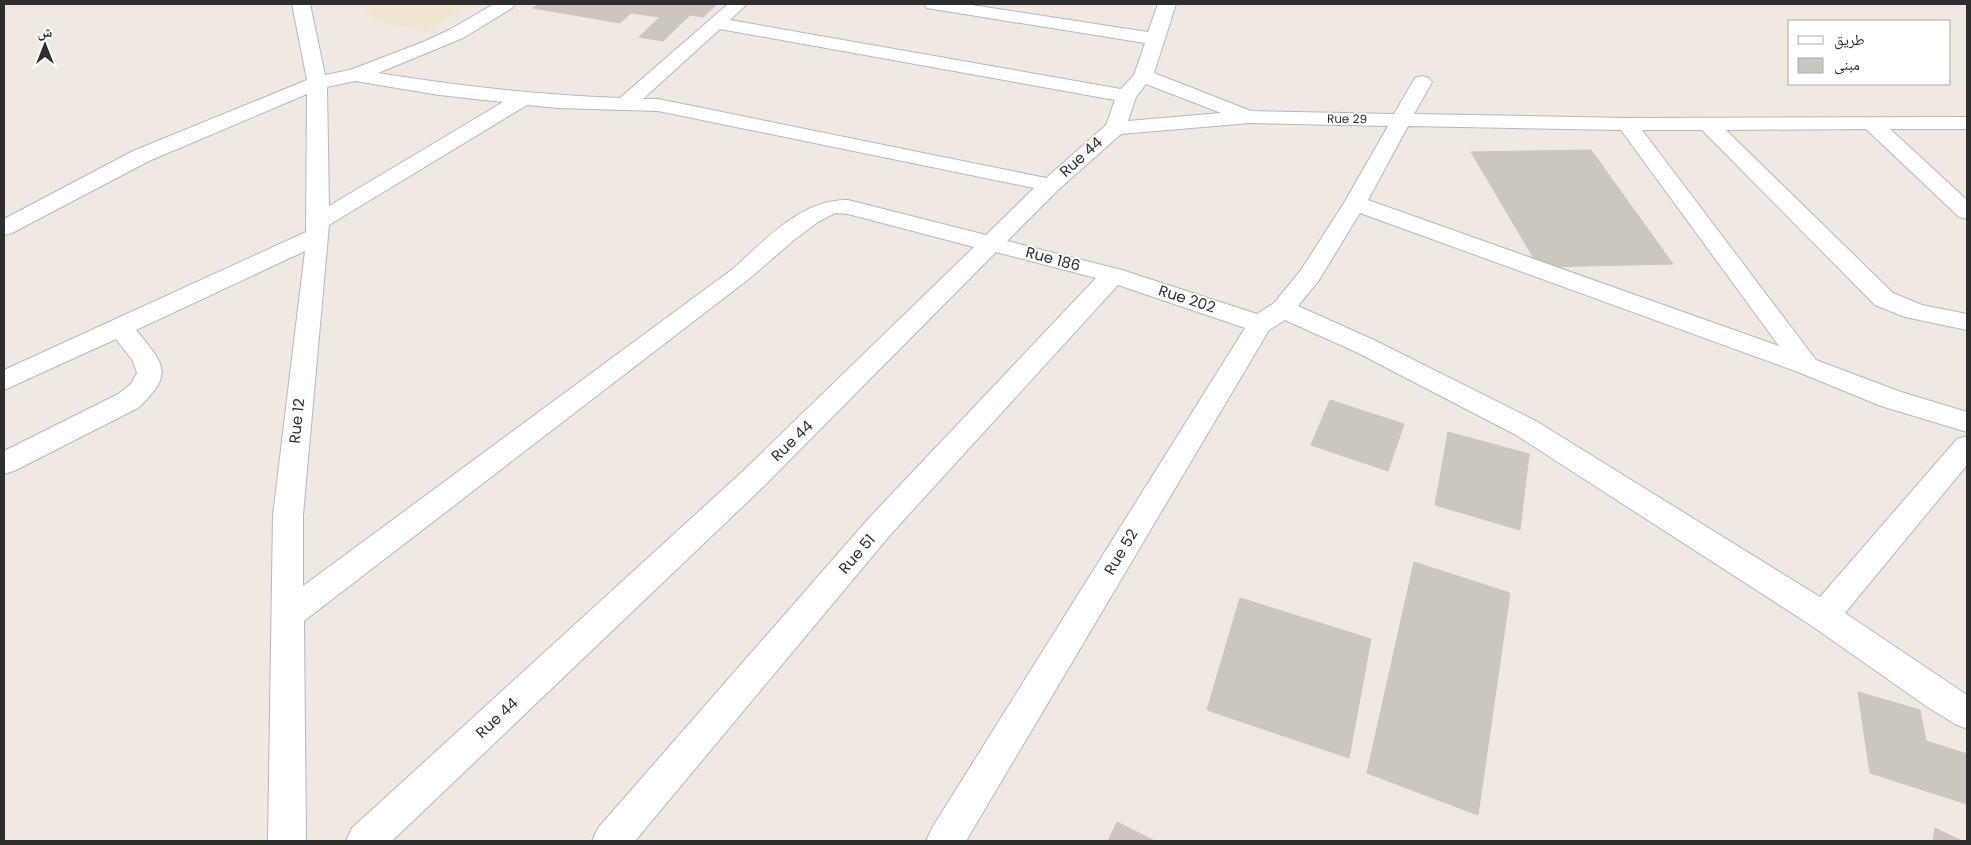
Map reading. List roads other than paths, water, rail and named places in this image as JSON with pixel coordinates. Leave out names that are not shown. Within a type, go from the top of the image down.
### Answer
[{"type":"street","name":"Rue 12","points":[[287,841],[288,515],[318,229],[318,83],[301,4]]},
{"type":"street","points":[[4,228],[142,156],[318,83],[355,74],[439,42],[506,4]]},
{"type":"street","points":[[626,103],[738,4]]},
{"type":"street","points":[[933,4],[1155,39]]},
{"type":"street","name":"Rue 44","points":[[365,841],[752,480],[994,243],[1050,185],[1114,128],[1135,86],[1155,39],[1167,4]]},
{"type":"street","name":"Rue 29","points":[[716,23],[1135,86],[1250,117]]},
{"type":"street","points":[[355,74],[439,89],[558,102],[658,105],[1050,185]]},
{"type":"street","points":[[1401,120],[1422,82]]},
{"type":"street","points":[[4,380],[121,328],[318,229],[524,98]]},
{"type":"street","name":"Rue 29","points":[[1114,128],[1250,117],[1627,124],[1967,123]]},
{"type":"street","name":"Rue 52","points":[[945,841],[1272,317],[1310,275],[1355,203],[1401,120]]},
{"type":"street","points":[[1871,123],[1967,212]]},
{"type":"street","points":[[1627,124],[1807,366]]},
{"type":"street","points":[[1708,124],[1884,299],[1907,309],[1967,322]]},
{"type":"street","points":[[1355,203],[1807,366],[1891,399],[1967,422]]},
{"type":"street","name":"Rue 186","points":[[287,616],[742,273],[819,212],[833,207],[848,207],[1113,275]]},
{"type":"street","name":"Rue 202","points":[[1113,275],[1272,317],[1365,346],[1526,428],[1823,616],[1938,696],[1967,713]]},
{"type":"street","name":"Rue 51","points":[[610,841],[880,526],[1113,275]]},
{"type":"street","points":[[4,463],[128,401],[150,380],[151,371],[148,364],[121,328]]},
{"type":"street","points":[[1823,616],[1967,446]]}]
